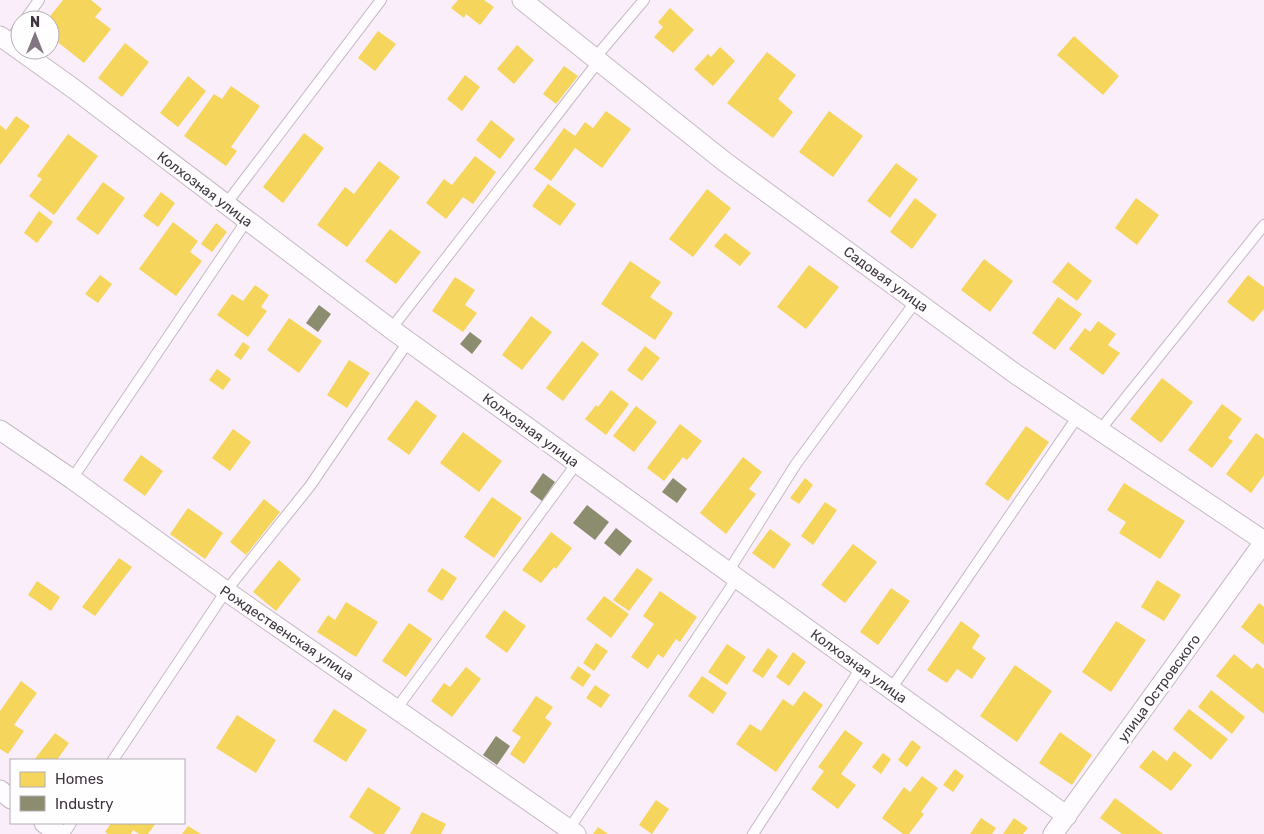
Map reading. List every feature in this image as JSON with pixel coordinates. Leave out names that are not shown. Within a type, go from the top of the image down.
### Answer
[{"type":"street","name":"Садовая улица","points":[[522,0],[725,162],[1017,374],[1264,541]]},
{"type":"street","name":"Колхозная улица","points":[[4,39],[74,89],[408,342],[1068,816]]},
{"type":"street","name":"Рождественская улица","points":[[0,430],[226,591],[397,708],[569,832]]},
{"type":"street","name":"улица Островского","points":[[1053,834],[1068,816],[1264,541]]},
{"type":"street","points":[[0,790],[10,798]]},
{"type":"street","points":[[45,824],[60,834]]},
{"type":"lane","points":[[226,204],[381,0]]},
{"type":"lane","points":[[391,329],[644,0]]},
{"type":"lane","points":[[72,480],[246,220]]},
{"type":"lane","points":[[1100,430],[1264,225]]},
{"type":"lane","points":[[569,832],[732,575],[796,464],[916,300]]},
{"type":"lane","points":[[114,759],[226,591],[310,486],[408,342]]},
{"type":"lane","points":[[891,689],[1078,416]]},
{"type":"lane","points":[[397,708],[577,463]]},
{"type":"lane","points":[[753,834],[861,668]]},
{"type":"building: Homes","points":[[63,0],[91,0],[102,9],[95,17],[111,29],[84,63],[60,44],[60,10],[55,10]]},
{"type":"building: Homes","points":[[458,0],[484,0],[494,7],[480,25],[466,14],[464,18],[451,8]]},
{"type":"building: Homes","points":[[670,8],[694,30],[673,53],[654,37],[663,27],[658,22]]},
{"type":"building: Homes","points":[[378,31],[396,44],[375,71],[358,58]]},
{"type":"building: Homes","points":[[1074,36],[1119,76],[1103,95],[1057,55]]},
{"type":"building: Homes","points":[[125,43],[149,62],[122,97],[98,78]]},
{"type":"building: Homes","points":[[517,45],[534,60],[514,84],[497,69]]},
{"type":"building: Homes","points":[[720,47],[735,61],[713,86],[694,69],[708,54],[711,57]]},
{"type":"building: Homes","points":[[767,52],[796,75],[778,99],[793,112],[773,138],[727,103]]},
{"type":"building: Homes","points":[[564,66],[578,76],[556,104],[543,94]]},
{"type":"building: Homes","points":[[465,75],[480,87],[462,111],[447,99]]},
{"type":"building: Homes","points":[[188,76],[206,91],[178,127],[160,113]]},
{"type":"building: Homes","points":[[231,86],[260,106],[231,147],[237,151],[226,166],[184,136],[214,94],[222,99]]},
{"type":"building: Homes","points":[[606,111],[631,129],[602,168],[575,148],[551,181],[534,169],[564,128],[575,136],[585,122],[593,128]]},
{"type":"building: Homes","points":[[829,111],[863,136],[833,177],[799,152]]},
{"type":"building: Homes","points":[[16,116],[30,126],[0,165],[0,125],[6,130]]},
{"type":"building: Homes","points":[[491,120],[515,139],[500,159],[476,140]]},
{"type":"building: Homes","points":[[304,133],[324,148],[283,203],[263,187]]},
{"type":"building: Homes","points":[[68,134],[98,156],[54,215],[29,196],[42,179],[37,176]]},
{"type":"building: Homes","points":[[475,156],[496,172],[473,204],[463,197],[446,219],[426,203],[444,179],[452,185]]},
{"type":"building: Homes","points":[[379,161],[400,177],[347,247],[317,225],[345,187],[354,194]]},
{"type":"building: Homes","points":[[896,163],[918,179],[890,218],[867,201]]},
{"type":"building: Homes","points":[[103,182],[125,198],[98,235],[76,219]]},
{"type":"building: Homes","points":[[548,184],[576,204],[560,226],[532,206]]},
{"type":"building: Homes","points":[[707,189],[731,208],[693,257],[669,239]]},
{"type":"building: Homes","points":[[161,192],[175,203],[158,227],[143,216]]},
{"type":"building: Homes","points":[[915,198],[937,215],[912,249],[890,232]]},
{"type":"building: Homes","points":[[1136,198],[1159,215],[1137,245],[1115,228]]},
{"type":"building: Homes","points":[[39,211],[53,222],[37,243],[24,233]]},
{"type":"building: Homes","points":[[173,222],[198,241],[190,252],[202,261],[176,296],[139,269]]},
{"type":"building: Homes","points":[[216,223],[227,232],[212,252],[201,244]]},
{"type":"building: Homes","points":[[390,229],[421,252],[396,284],[365,261]]},
{"type":"building: Homes","points":[[725,233],[751,253],[740,266],[714,246]]},
{"type":"building: Homes","points":[[984,259],[1013,281],[990,312],[961,290]]},
{"type":"building: Homes","points":[[630,261],[661,282],[650,297],[673,313],[655,340],[601,304]]},
{"type":"building: Homes","points":[[1068,262],[1092,281],[1077,301],[1052,282]]},
{"type":"building: Homes","points":[[809,265],[839,287],[806,329],[777,307]]},
{"type":"building: Homes","points":[[100,275],[112,284],[98,303],[85,294]]},
{"type":"building: Homes","points":[[1248,275],[1264,287],[1264,309],[1253,322],[1227,302]]},
{"type":"building: Homes","points":[[455,277],[475,290],[465,305],[477,313],[463,332],[432,311]]},
{"type":"building: Homes","points":[[255,285],[269,295],[261,307],[267,311],[248,337],[217,315],[232,294],[243,301]]},
{"type":"building: Homes","points":[[1058,297],[1082,314],[1055,350],[1032,333]]},
{"type":"building: Homes","points":[[531,316],[552,332],[522,370],[502,355]]},
{"type":"building: Homes","points":[[289,318],[322,341],[299,373],[267,350]]},
{"type":"building: Homes","points":[[1098,321],[1116,334],[1108,345],[1120,353],[1103,375],[1069,349],[1085,328],[1090,332]]},
{"type":"building: Homes","points":[[582,341],[599,354],[563,401],[546,388]]},
{"type":"building: Homes","points":[[243,342],[250,347],[241,360],[234,355]]},
{"type":"building: Homes","points":[[645,346],[660,358],[642,381],[627,370]]},
{"type":"building: Homes","points":[[349,360],[370,373],[347,408],[327,395]]},
{"type":"building: Homes","points":[[217,369],[231,379],[223,390],[209,380]]},
{"type":"building: Homes","points":[[1162,378],[1193,402],[1161,443],[1130,419]]},
{"type":"building: Homes","points":[[611,390],[629,404],[606,435],[585,419],[596,405],[598,407]]},
{"type":"building: Homes","points":[[416,400],[437,416],[409,455],[387,439]]},
{"type":"building: Homes","points":[[1222,404],[1242,419],[1228,438],[1233,441],[1212,468],[1188,450]]},
{"type":"building: Homes","points":[[636,406],[657,422],[634,452],[613,436]]},
{"type":"building: Homes","points":[[680,424],[702,441],[687,460],[683,457],[664,481],[647,468]]},
{"type":"building: Homes","points":[[1026,426],[1049,442],[1008,501],[985,484]]},
{"type":"building: Homes","points":[[233,429],[251,442],[230,471],[212,458]]},
{"type":"building: Homes","points":[[463,432],[502,461],[479,492],[440,463]]},
{"type":"building: Homes","points":[[1256,433],[1264,439],[1264,475],[1251,493],[1226,474]]},
{"type":"building: Homes","points":[[141,455],[163,471],[145,496],[123,480]]},
{"type":"building: Homes","points":[[743,457],[762,472],[749,489],[756,494],[726,534],[700,513]]},
{"type":"building: Homes","points":[[805,478],[813,485],[799,504],[790,498]]},
{"type":"building: Homes","points":[[1124,483],[1185,521],[1160,559],[1119,533],[1126,522],[1107,510]]},
{"type":"building: Homes","points":[[492,497],[522,518],[494,558],[464,537]]},
{"type":"building: Homes","points":[[264,499],[280,512],[246,555],[230,542]]},
{"type":"building: Homes","points":[[825,502],[837,510],[813,545],[801,536]]},
{"type":"building: Homes","points":[[188,508],[223,533],[205,559],[170,534]]},
{"type":"building: Homes","points":[[770,529],[791,544],[774,569],[752,553]]},
{"type":"building: Homes","points":[[551,532],[572,548],[556,569],[554,567],[541,583],[522,570]]},
{"type":"building: Homes","points":[[853,544],[877,562],[845,603],[821,585]]},
{"type":"building: Homes","points":[[119,558],[132,567],[95,616],[82,607]]},
{"type":"building: Homes","points":[[279,560],[301,579],[276,611],[253,592]]},
{"type":"building: Homes","points":[[442,568],[457,578],[442,601],[427,591]]},
{"type":"building: Homes","points":[[637,568],[653,579],[629,611],[613,600]]},
{"type":"building: Homes","points":[[1157,580],[1181,595],[1164,621],[1141,607]]},
{"type":"building: Homes","points":[[37,581],[60,597],[51,611],[28,595]]},
{"type":"building: Homes","points":[[891,588],[910,601],[878,645],[860,632]]},
{"type":"building: Homes","points":[[660,591],[697,617],[680,642],[676,639],[663,658],[658,654],[648,669],[631,657],[654,624],[643,616]]},
{"type":"building: Homes","points":[[604,596],[629,614],[611,638],[586,619]]},
{"type":"building: Homes","points":[[346,602],[378,622],[356,657],[317,632],[328,615],[335,620]]},
{"type":"building: Homes","points":[[1259,603],[1264,607],[1264,645],[1241,627]]},
{"type":"building: Homes","points":[[504,610],[526,626],[507,653],[485,637]]},
{"type":"building: Homes","points":[[961,621],[980,635],[972,648],[986,658],[972,679],[957,669],[947,683],[927,670]]},
{"type":"building: Homes","points":[[1116,621],[1146,640],[1111,692],[1082,672]]},
{"type":"building: Homes","points":[[409,623],[432,639],[406,677],[382,661]]},
{"type":"building: Homes","points":[[596,643],[608,651],[594,671],[583,663]]},
{"type":"building: Homes","points":[[727,644],[746,657],[727,685],[708,672]]},
{"type":"building: Homes","points":[[768,648],[778,656],[763,678],[752,671]]},
{"type":"building: Homes","points":[[793,652],[806,662],[789,686],[776,677]]},
{"type":"building: Homes","points":[[1234,654],[1252,669],[1257,663],[1264,669],[1264,714],[1216,676]]},
{"type":"building: Homes","points":[[1015,665],[1052,691],[1017,742],[980,716]]},
{"type":"building: Homes","points":[[578,666],[591,675],[583,687],[570,678]]},
{"type":"building: Homes","points":[[466,667],[481,679],[452,717],[431,701],[444,683],[450,687]]},
{"type":"building: Homes","points":[[702,676],[727,693],[713,714],[688,696]]},
{"type":"building: Homes","points":[[21,681],[37,693],[14,725],[24,731],[8,754],[0,749],[0,711]]},
{"type":"building: Homes","points":[[595,685],[610,695],[601,708],[586,698]]},
{"type":"building: Homes","points":[[1211,690],[1245,717],[1232,734],[1198,707]]},
{"type":"building: Homes","points":[[804,691],[823,705],[776,772],[736,744],[750,724],[761,731],[783,699],[793,706]]},
{"type":"building: Homes","points":[[536,696],[553,707],[545,718],[552,723],[524,764],[510,754],[521,737],[512,731]]},
{"type":"building: Homes","points":[[334,709],[367,730],[346,762],[313,741]]},
{"type":"building: Homes","points":[[1189,709],[1228,739],[1211,760],[1173,729]]},
{"type":"building: Homes","points":[[237,715],[276,740],[256,773],[216,748]]},
{"type":"building: Homes","points":[[845,730],[863,743],[841,774],[856,785],[838,809],[811,789],[824,771],[818,767]]},
{"type":"building: Homes","points":[[1060,732],[1092,755],[1072,785],[1039,763]]},
{"type":"building: Homes","points":[[55,733],[69,743],[58,759],[35,759]]},
{"type":"building: Homes","points":[[912,740],[921,747],[907,767],[898,760]]},
{"type":"building: Homes","points":[[1153,750],[1167,761],[1174,751],[1192,765],[1171,791],[1139,767]]},
{"type":"building: Homes","points":[[883,753],[891,759],[881,774],[872,767]]},
{"type":"building: Homes","points":[[955,769],[964,776],[953,792],[943,785]]},
{"type":"building: Homes","points":[[922,776],[938,788],[921,812],[924,814],[909,834],[903,834],[882,818],[904,787],[910,792]]},
{"type":"building: Homes","points":[[368,787],[401,808],[384,834],[375,834],[349,817]]},
{"type":"building: Homes","points":[[1115,798],[1163,834],[1122,834],[1100,818]]},
{"type":"building: Homes","points":[[656,800],[669,809],[652,834],[639,825]]},
{"type":"building: Homes","points":[[422,812],[446,824],[441,834],[410,834]]},
{"type":"building: Homes","points":[[981,818],[996,828],[992,834],[970,834]]},
{"type":"building: Homes","points":[[1014,818],[1028,828],[1023,834],[1003,834]]},
{"type":"building: Homes","points":[[110,824],[155,824],[148,834],[139,834],[133,830],[131,834],[108,834],[105,832]]},
{"type":"building: Homes","points":[[188,826],[201,834],[182,834]]},
{"type":"building: Homes","points":[[598,827],[608,834],[593,834]]},
{"type":"building: Industry","points":[[319,305],[331,314],[318,332],[306,323]]},
{"type":"building: Industry","points":[[470,332],[482,341],[472,354],[460,344]]},
{"type":"building: Industry","points":[[543,473],[555,482],[542,501],[530,492]]},
{"type":"building: Industry","points":[[673,478],[687,489],[677,503],[662,492]]},
{"type":"building: Industry","points":[[587,505],[609,522],[595,540],[573,523]]},
{"type":"building: Industry","points":[[616,528],[632,541],[620,556],[604,543]]},
{"type":"building: Industry","points":[[496,736],[510,746],[497,765],[483,755]]}]
